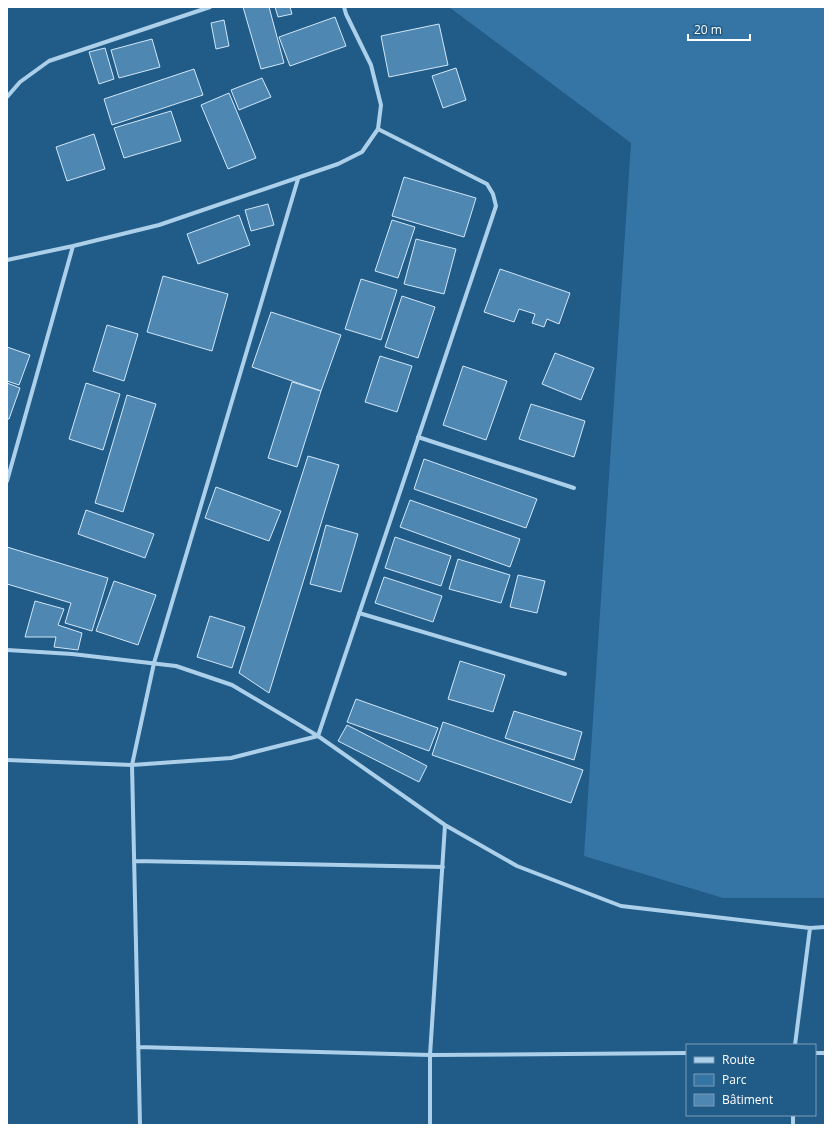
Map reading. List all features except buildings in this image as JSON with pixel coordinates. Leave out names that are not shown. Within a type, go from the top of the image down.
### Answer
[{"type":"street","points":[[7,97],[20,82],[49,61],[210,7]]},
{"type":"street","points":[[7,260],[159,225],[298,179],[338,164],[362,152],[378,130],[381,105],[371,65],[344,7]]},
{"type":"street","points":[[318,736],[496,206],[493,194],[487,184],[378,130]]},
{"type":"street","points":[[140,1125],[132,765],[154,663],[298,179]]},
{"type":"street","points":[[7,481],[73,246]]},
{"type":"street","points":[[418,437],[574,488]]},
{"type":"street","points":[[359,613],[565,674]]},
{"type":"street","points":[[7,650],[72,654],[176,666],[232,685],[318,736],[445,825],[517,866],[621,906],[810,928],[825,928]]},
{"type":"street","points":[[7,760],[132,765],[232,758],[318,736]]},
{"type":"street","points":[[430,1125],[430,1054],[445,825]]},
{"type":"street","points":[[134,861],[442,867]]},
{"type":"street","points":[[795,1044],[810,928]]},
{"type":"street","points":[[138,1047],[430,1054],[686,1053]]},
{"type":"green space","points":[[449,7],[825,7],[825,898],[723,898],[584,856],[631,143]]}]
